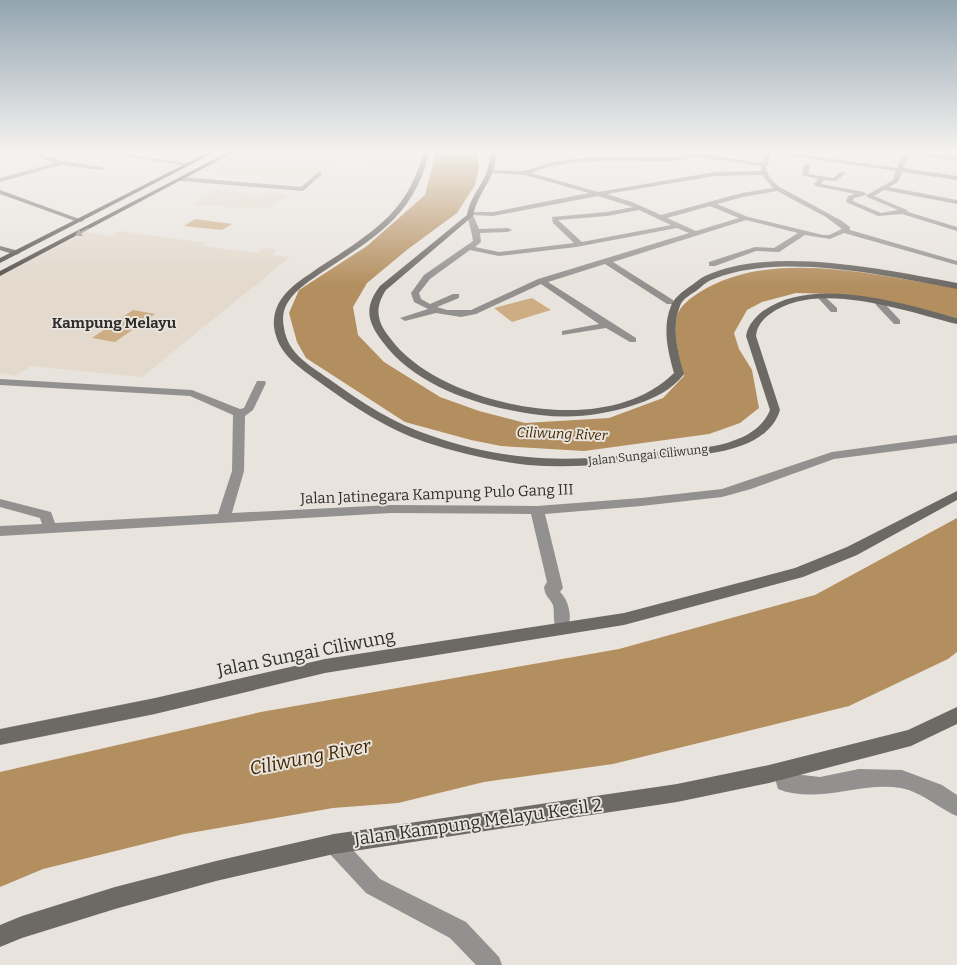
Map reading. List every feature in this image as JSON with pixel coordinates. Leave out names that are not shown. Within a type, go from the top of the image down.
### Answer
[{"type":"main road","points":[[0,261],[127,196]]},
{"type":"main road","points":[[0,274],[149,196]]},
{"type":"street","points":[[11,196],[80,221]]},
{"type":"street","name":"Jalan Sungai Ciliwung","points":[[410,196],[392,217],[358,245],[296,288],[281,307],[278,319],[283,344],[297,361],[367,412],[393,426],[425,438],[481,453],[541,462],[595,463],[723,447],[749,438],[770,421],[775,410],[752,342],[751,332],[756,322],[772,306],[797,298],[821,296],[879,303],[957,321]]},
{"type":"street","points":[[479,196],[470,214],[376,296],[374,324],[397,354],[419,370],[473,396],[497,404],[532,410],[585,414],[609,409],[652,395],[665,387],[679,374],[673,351],[671,324],[675,305],[693,285],[712,276],[741,268],[806,264],[957,286]]},
{"type":"street","points":[[470,214],[494,214],[587,196]]},
{"type":"street","points":[[604,196],[642,208],[659,218],[696,234]]},
{"type":"street","points":[[659,218],[736,196]]},
{"type":"street","points":[[711,204],[746,218],[824,238],[848,229],[790,196]]},
{"type":"street","points":[[856,196],[850,197],[852,199],[848,201],[880,215],[902,212],[957,229]]},
{"type":"street","points":[[869,196],[905,211],[902,212]]},
{"type":"street","points":[[925,196],[957,202]]},
{"type":"street","points":[[580,244],[554,222],[554,218],[607,214],[642,208]]},
{"type":"street","points":[[470,214],[478,240],[470,248],[437,270],[420,285],[415,293],[417,300],[432,309],[449,314],[461,314],[485,308],[541,281],[608,262],[746,218]]},
{"type":"street","points":[[470,248],[499,254],[580,244],[676,226]]},
{"type":"street","points":[[476,231],[508,230]]},
{"type":"street","points":[[844,231],[957,262]]},
{"type":"street","points":[[712,264],[755,249],[776,250],[804,232]]},
{"type":"street","points":[[824,245],[830,237]]},
{"type":"street","points":[[0,248],[16,254]]},
{"type":"street","points":[[608,262],[670,302]]},
{"type":"street","points":[[541,281],[633,340]]},
{"type":"street","points":[[405,318],[432,309],[456,296]]},
{"type":"street","points":[[821,296],[834,310]]},
{"type":"street","points":[[879,303],[897,322]]},
{"type":"street","points":[[449,314],[462,325]]},
{"type":"street","points":[[565,333],[607,325]]},
{"type":"street","points":[[0,382],[195,393],[239,414],[248,410],[261,383]]},
{"type":"street","points":[[224,517],[238,472],[239,414]]},
{"type":"street","name":"Jalan Jatinegara Kampung Pulo Gang III","points":[[0,531],[391,509],[537,510],[641,502],[722,493],[832,456],[957,439]]},
{"type":"street","name":"Jalan Sungai Ciliwung","points":[[0,737],[155,706],[325,666],[624,619],[798,573],[852,551],[957,495]]},
{"type":"street","points":[[0,503],[46,515],[50,529]]},
{"type":"street","points":[[537,510],[556,588],[551,587],[552,594],[560,601],[562,625]]},
{"type":"street","name":"Jalan Kampung Melayu Kecil 2","points":[[0,936],[22,926],[115,898],[216,871],[334,844],[677,792],[769,774],[912,738],[957,715]]},
{"type":"street","points":[[785,782],[820,786],[859,778],[902,779],[935,792],[957,806]]},
{"type":"street","points":[[334,844],[373,886],[458,930],[491,965]]},
{"type":"shaded area","points":[[205,196],[288,196],[267,209],[192,205]]},
{"type":"shaded area","points":[[195,219],[232,224],[222,230],[184,226]]},
{"type":"shaded area","points":[[119,231],[207,243],[203,246],[257,253],[264,248],[277,250],[272,255],[290,257],[142,377],[31,366],[15,376],[0,373],[0,276],[86,232],[110,236]]},
{"type":"shaded area","points":[[532,298],[551,310],[512,322],[494,308]]},
{"type":"shaded area","points":[[133,310],[155,314],[115,342],[92,338]]},
{"type":"water","name":"Ciliwung River","points":[[424,196],[468,196],[457,213],[408,249],[367,283],[353,307],[358,335],[384,362],[440,397],[479,411],[525,423],[609,418],[663,398],[684,376],[677,346],[676,331],[677,316],[681,308],[700,292],[728,278],[759,271],[792,268],[826,269],[860,272],[957,288],[957,318],[903,305],[835,294],[796,293],[762,302],[747,310],[734,333],[739,349],[752,370],[759,408],[740,423],[709,434],[584,451],[501,446],[405,422],[306,358],[297,342],[289,313],[299,290],[367,246]]},
{"type":"water","name":"Ciliwung River","points":[[957,518],[957,652],[948,659],[849,706],[613,764],[484,782],[398,803],[333,808],[184,834],[43,869],[0,887],[0,772],[261,712],[619,649],[815,595]]},
{"type":"district","name":"Kampung Melayu","points":[[114,323]]}]
